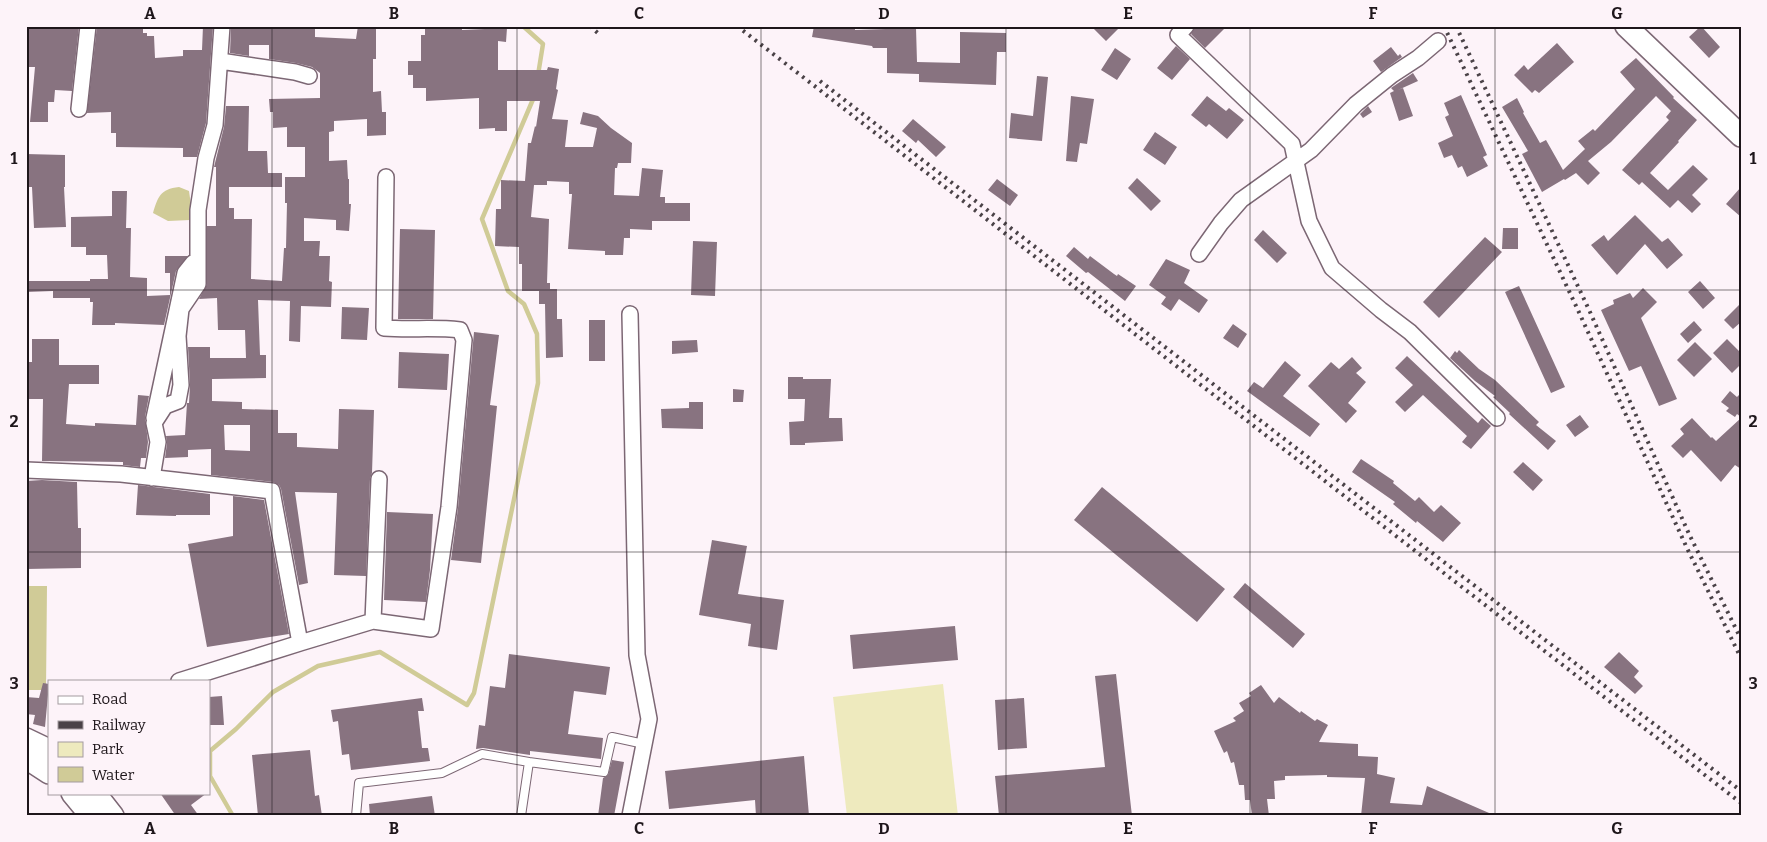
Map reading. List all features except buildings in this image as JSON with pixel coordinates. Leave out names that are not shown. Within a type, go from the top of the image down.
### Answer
[{"type":"main road","points":[[1626,26],[1741,136]]},
{"type":"main road","points":[[26,739],[48,750]]},
{"type":"main road","points":[[26,758],[48,772]]},
{"type":"main road","points":[[73,794],[91,816]]},
{"type":"main road","points":[[96,794],[113,816]]},
{"type":"street","points":[[79,109],[88,26]]},
{"type":"street","points":[[147,477],[158,442],[154,423],[165,406],[178,401],[181,385],[178,336],[181,309],[198,284],[198,210],[206,158],[215,125],[222,26]]},
{"type":"street","points":[[1186,26],[1178,35],[1292,144],[1309,221],[1332,268],[1410,332],[1497,418]]},
{"type":"street","points":[[1200,254],[1221,223],[1241,200],[1311,150],[1356,104],[1438,41]]},
{"type":"street","points":[[220,62],[295,72],[310,76]]},
{"type":"street","points":[[182,680],[373,621],[431,630],[450,508],[464,340],[460,330],[434,327],[384,328],[386,177]]},
{"type":"street","points":[[147,477],[178,298],[184,273],[193,263]]},
{"type":"street","points":[[630,314],[638,655],[649,720],[630,816]]},
{"type":"street","points":[[26,470],[147,477],[272,491],[300,643]]},
{"type":"street","points":[[373,621],[379,479]]},
{"type":"lane","points":[[356,816],[359,783],[442,773],[482,754],[604,772],[612,737],[644,744]]},
{"type":"lane","points":[[521,816],[529,762]]},
{"type":"green space","points":[[943,684],[958,816],[847,816],[833,697]]},
{"type":"water","points":[[179,187],[189,191],[191,205],[190,220],[168,221],[153,213],[156,202],[164,192]]},
{"type":"water","points":[[26,586],[47,586],[46,690],[26,690]]},
{"type":"waterway","points":[[523,26],[543,44],[538,75]]},
{"type":"waterway","points":[[233,816],[210,776],[210,751],[236,729],[273,692],[318,666],[380,652],[467,705],[474,693],[538,383],[537,334],[524,304],[508,291],[482,219],[534,97]]},
{"type":"railway","points":[[590,26],[600,35]]},
{"type":"railway","points":[[609,26],[614,31]]},
{"type":"railway","points":[[737,26],[1741,803]]},
{"type":"railway","points":[[1444,26],[1577,308],[1686,546],[1741,658]]},
{"type":"railway","points":[[1456,26],[1590,312],[1689,534],[1741,639]]},
{"type":"railway","points":[[820,81],[1741,791]]}]
